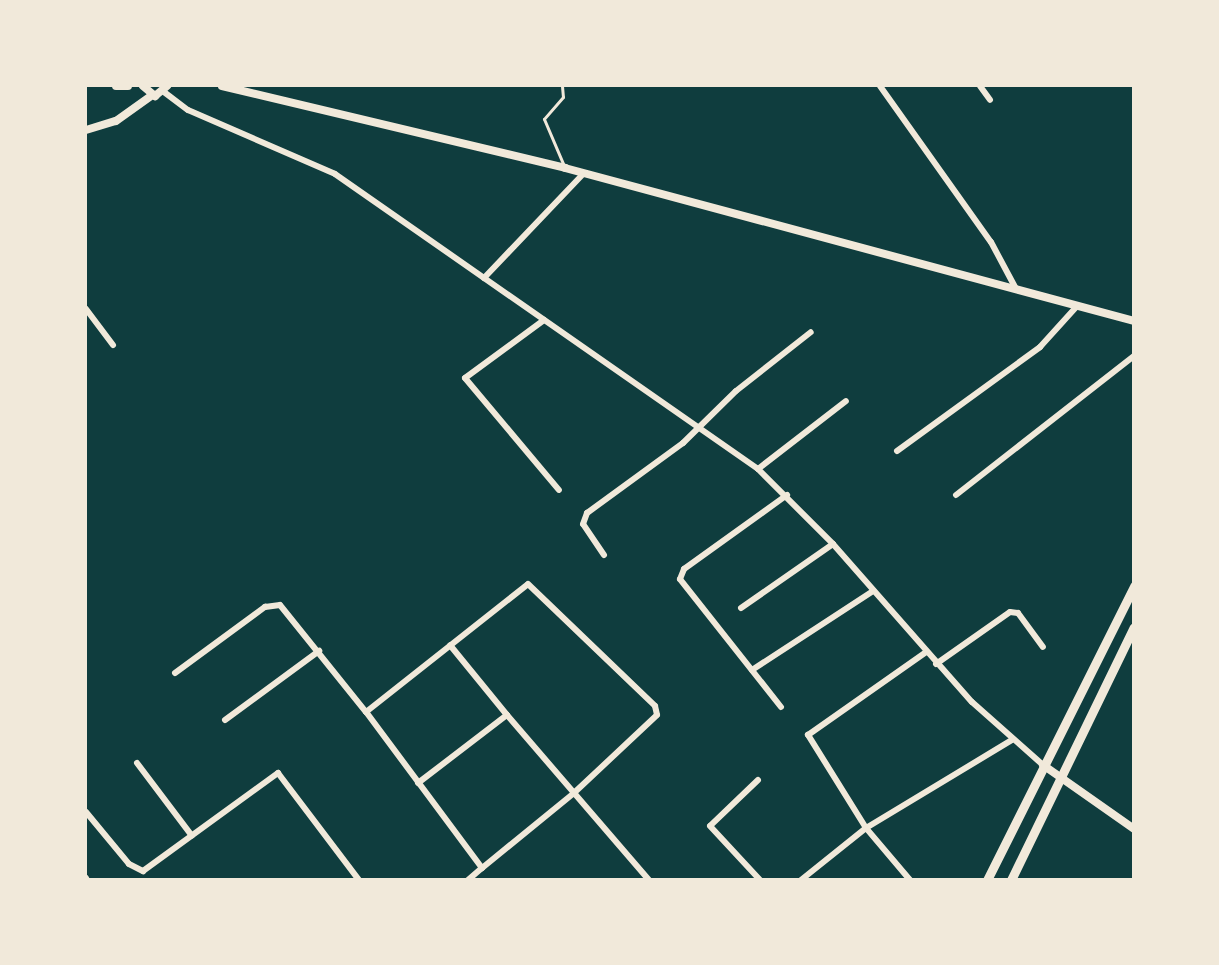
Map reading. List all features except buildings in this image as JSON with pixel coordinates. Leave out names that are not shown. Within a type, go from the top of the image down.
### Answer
[{"type":"highway","points":[[987,879],[1134,586]]},
{"type":"highway","points":[[1011,879],[1058,775],[1134,627]]},
{"type":"main road","points":[[143,86],[151,96]]},
{"type":"main road","points":[[222,86],[565,168],[1015,286],[1134,321]]},
{"type":"main road","points":[[86,130],[116,121],[151,96],[166,89]]},
{"type":"street","points":[[116,86],[128,86]]},
{"type":"street","points":[[880,86],[991,242],[1015,286]]},
{"type":"street","points":[[980,86],[990,100]]},
{"type":"street","points":[[166,89],[188,110],[309,159],[758,469],[787,495],[833,544],[936,664],[1012,740],[1043,765],[1134,829]]},
{"type":"street","points":[[484,279],[583,174]]},
{"type":"street","points":[[897,451],[1040,347],[1077,306]]},
{"type":"street","points":[[86,309],[113,345]]},
{"type":"street","points":[[544,320],[465,378],[559,490]]},
{"type":"street","points":[[604,555],[584,517],[700,428],[735,391],[811,332]]},
{"type":"street","points":[[956,495],[1134,356]]},
{"type":"street","points":[[758,469],[846,401]]},
{"type":"street","points":[[781,707],[687,593],[680,576],[787,495]]},
{"type":"street","points":[[741,608],[833,544]]},
{"type":"street","points":[[366,712],[519,586],[532,584],[655,706],[655,720],[574,793],[468,879]]},
{"type":"street","points":[[752,670],[873,591]]},
{"type":"street","points":[[175,673],[274,604],[287,609],[482,868]]},
{"type":"street","points":[[936,664],[1010,612],[1018,613],[1043,647]]},
{"type":"street","points":[[450,645],[507,716],[649,879]]},
{"type":"street","points":[[225,720],[320,651]]},
{"type":"street","points":[[910,879],[866,828],[807,735],[926,652]]},
{"type":"street","points":[[418,783],[507,716]]},
{"type":"street","points":[[801,879],[866,828],[1012,740]]},
{"type":"street","points":[[137,763],[192,836]]},
{"type":"street","points":[[86,812],[139,871],[192,836],[278,773],[359,879]]},
{"type":"street","points":[[758,780],[710,826],[760,879]]},
{"type":"lane","points":[[562,86],[563,97],[544,119],[565,168]]}]
